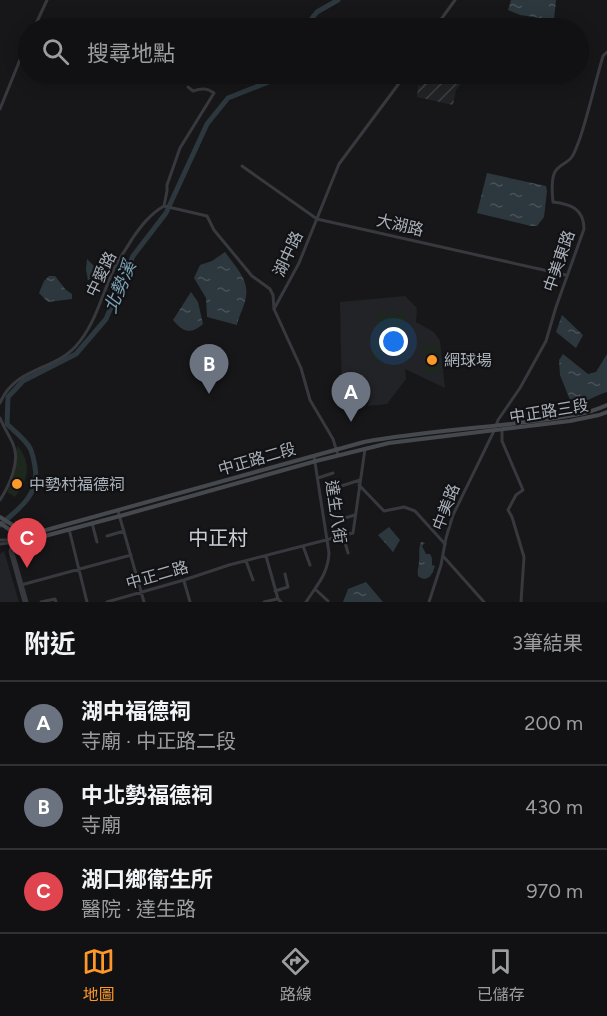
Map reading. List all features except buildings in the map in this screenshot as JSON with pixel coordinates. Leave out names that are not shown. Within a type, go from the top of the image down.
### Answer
[{"type":"main road","name":"中正路三段","points":[[495,428],[582,415],[607,405]]},
{"type":"main road","name":"中正路三段","points":[[495,428],[502,430],[582,419],[607,412]]},
{"type":"main road","name":"中正路二段","points":[[26,541],[315,458],[400,442],[495,428]]},
{"type":"main road","name":"中正路二段","points":[[338,453],[364,442],[395,436],[495,428]]},
{"type":"main road","name":"中正路二段","points":[[28,535],[119,514]]},
{"type":"main road","points":[[0,517],[15,533]]},
{"type":"main road","points":[[0,523],[26,541]]},
{"type":"main road","points":[[15,533],[21,531],[28,535]]},
{"type":"street","points":[[39,18],[47,0]]},
{"type":"street","points":[[442,18],[455,0]]},
{"type":"street","name":"中美東路","points":[[495,428],[546,341],[566,275],[584,229],[581,214],[565,203],[553,202],[553,177],[555,170],[573,157],[585,123],[603,56],[607,52]]},
{"type":"street","points":[[0,109],[18,65]]},
{"type":"street","name":"湖中路","points":[[274,309],[299,263],[339,164],[399,84]]},
{"type":"street","points":[[189,87],[193,91],[208,89],[214,93],[180,148],[167,185],[164,207],[207,216],[214,230],[252,276],[270,290],[273,295],[274,309],[301,368],[310,400],[333,439],[338,453]]},
{"type":"street","name":"大湖路","points":[[242,166],[317,219],[566,275]]},
{"type":"street","name":"中愛路","points":[[0,402],[7,389],[16,380],[62,356],[76,345],[95,315],[116,265],[143,223],[164,207]]},
{"type":"street","points":[[0,418],[15,452],[12,479],[0,500]]},
{"type":"street","name":"中美路","points":[[429,602],[453,515],[495,428]]},
{"type":"street","points":[[502,430],[502,441],[523,490],[516,495],[508,510],[524,557],[521,602]]},
{"type":"street","points":[[341,519],[355,515],[365,448]]},
{"type":"street","name":"達生八街","points":[[306,602],[329,564],[315,458]]},
{"type":"street","points":[[318,478],[333,473]]},
{"type":"street","points":[[360,482],[384,511],[404,507],[415,511],[445,544]]},
{"type":"street","points":[[332,489],[360,482]]},
{"type":"street","points":[[119,514],[144,602]]},
{"type":"street","name":"中正二路","points":[[107,602],[246,561],[353,533],[355,515]]},
{"type":"street","points":[[92,523],[97,542]]},
{"type":"street","points":[[69,529],[87,602]]},
{"type":"street","points":[[107,536],[124,531]]},
{"type":"street","points":[[15,533],[28,535]]},
{"type":"street","points":[[0,542],[8,540],[15,533]]},
{"type":"street","points":[[15,533],[13,553],[25,602]]},
{"type":"street","points":[[343,535],[348,554]]},
{"type":"street","points":[[0,542],[26,541]]},
{"type":"street","points":[[303,546],[310,565]]},
{"type":"street","points":[[20,585],[130,555]]},
{"type":"street","points":[[266,556],[275,591],[281,602]]},
{"type":"street","points":[[442,556],[484,602]]},
{"type":"street","points":[[246,561],[253,580]]},
{"type":"street","points":[[275,591],[288,587],[285,574]]},
{"type":"street","points":[[184,580],[190,602]]},
{"type":"street","points":[[315,589],[328,601]]},
{"type":"street","points":[[41,602],[55,598],[56,602]]},
{"type":"street","points":[[264,602],[278,599]]},
{"type":"shaded area","points":[[423,84],[461,84],[456,90],[453,105],[417,97],[418,85]]},
{"type":"shaded area","points":[[405,296],[417,308],[416,322],[434,332],[440,341],[445,388],[405,369],[406,379],[387,404],[368,406],[369,400],[363,400],[360,401],[359,408],[351,407],[342,402],[340,302]]},
{"type":"shaded area","points":[[378,309],[381,309],[383,318],[390,313],[400,316],[400,310],[404,310],[406,360],[402,360],[401,353],[391,356],[383,353],[382,360],[379,361],[379,356],[378,360],[373,360],[373,339],[378,338]]},
{"type":"shaded area","name":"網球場","points":[[438,346],[441,372],[426,373],[423,347]]},
{"type":"shaded area","points":[[17,445],[25,458],[27,471],[23,484],[15,497],[7,492],[16,463]]},
{"type":"shaded area","points":[[4,551],[19,602],[0,602],[0,554]]},
{"type":"water","points":[[511,0],[556,0],[554,18],[520,15],[508,10]]},
{"type":"water","points":[[487,173],[546,186],[544,217],[537,226],[477,213]]},
{"type":"water","points":[[225,252],[240,272],[246,290],[237,325],[207,317],[206,298],[194,278],[200,265],[212,261]]},
{"type":"water","points":[[87,259],[96,268],[96,275],[88,280],[86,270]]},
{"type":"water","points":[[49,276],[55,276],[72,294],[72,299],[48,302],[39,293]]},
{"type":"water","points":[[191,292],[198,302],[203,324],[194,330],[187,331],[173,320]]},
{"type":"water","points":[[562,315],[583,335],[576,348],[556,332]]},
{"type":"water","points":[[563,354],[588,374],[596,372],[607,354],[607,392],[572,405],[560,375],[559,360]]},
{"type":"water","points":[[389,527],[400,540],[393,552],[378,535]]},
{"type":"water","points":[[421,542],[425,543],[422,546],[426,554],[430,554],[432,565],[435,566],[427,579],[418,576]]},
{"type":"water","points":[[366,582],[383,602],[343,602],[348,589]]},
{"type":"waterway","name":"北勢溪","points":[[312,18],[317,12],[338,0]]},
{"type":"waterway","name":"北勢溪","points":[[0,525],[26,500],[36,477],[30,448],[7,424],[8,397],[23,381],[76,354],[106,319],[133,256],[166,213],[207,124],[228,98],[263,84]]},
{"type":"place","name":"網球場","points":[[432,360]]},
{"type":"place","name":"中北勢福德祠","points":[[209,394]]},
{"type":"place","name":"湖中福德祠","points":[[351,422]]},
{"type":"place","name":"中勢村福德祠","points":[[17,484]]},
{"type":"place","name":"湖口鄉衛生所","points":[[27,568]]},
{"type":"district","name":"中正村","points":[[218,538]]}]
